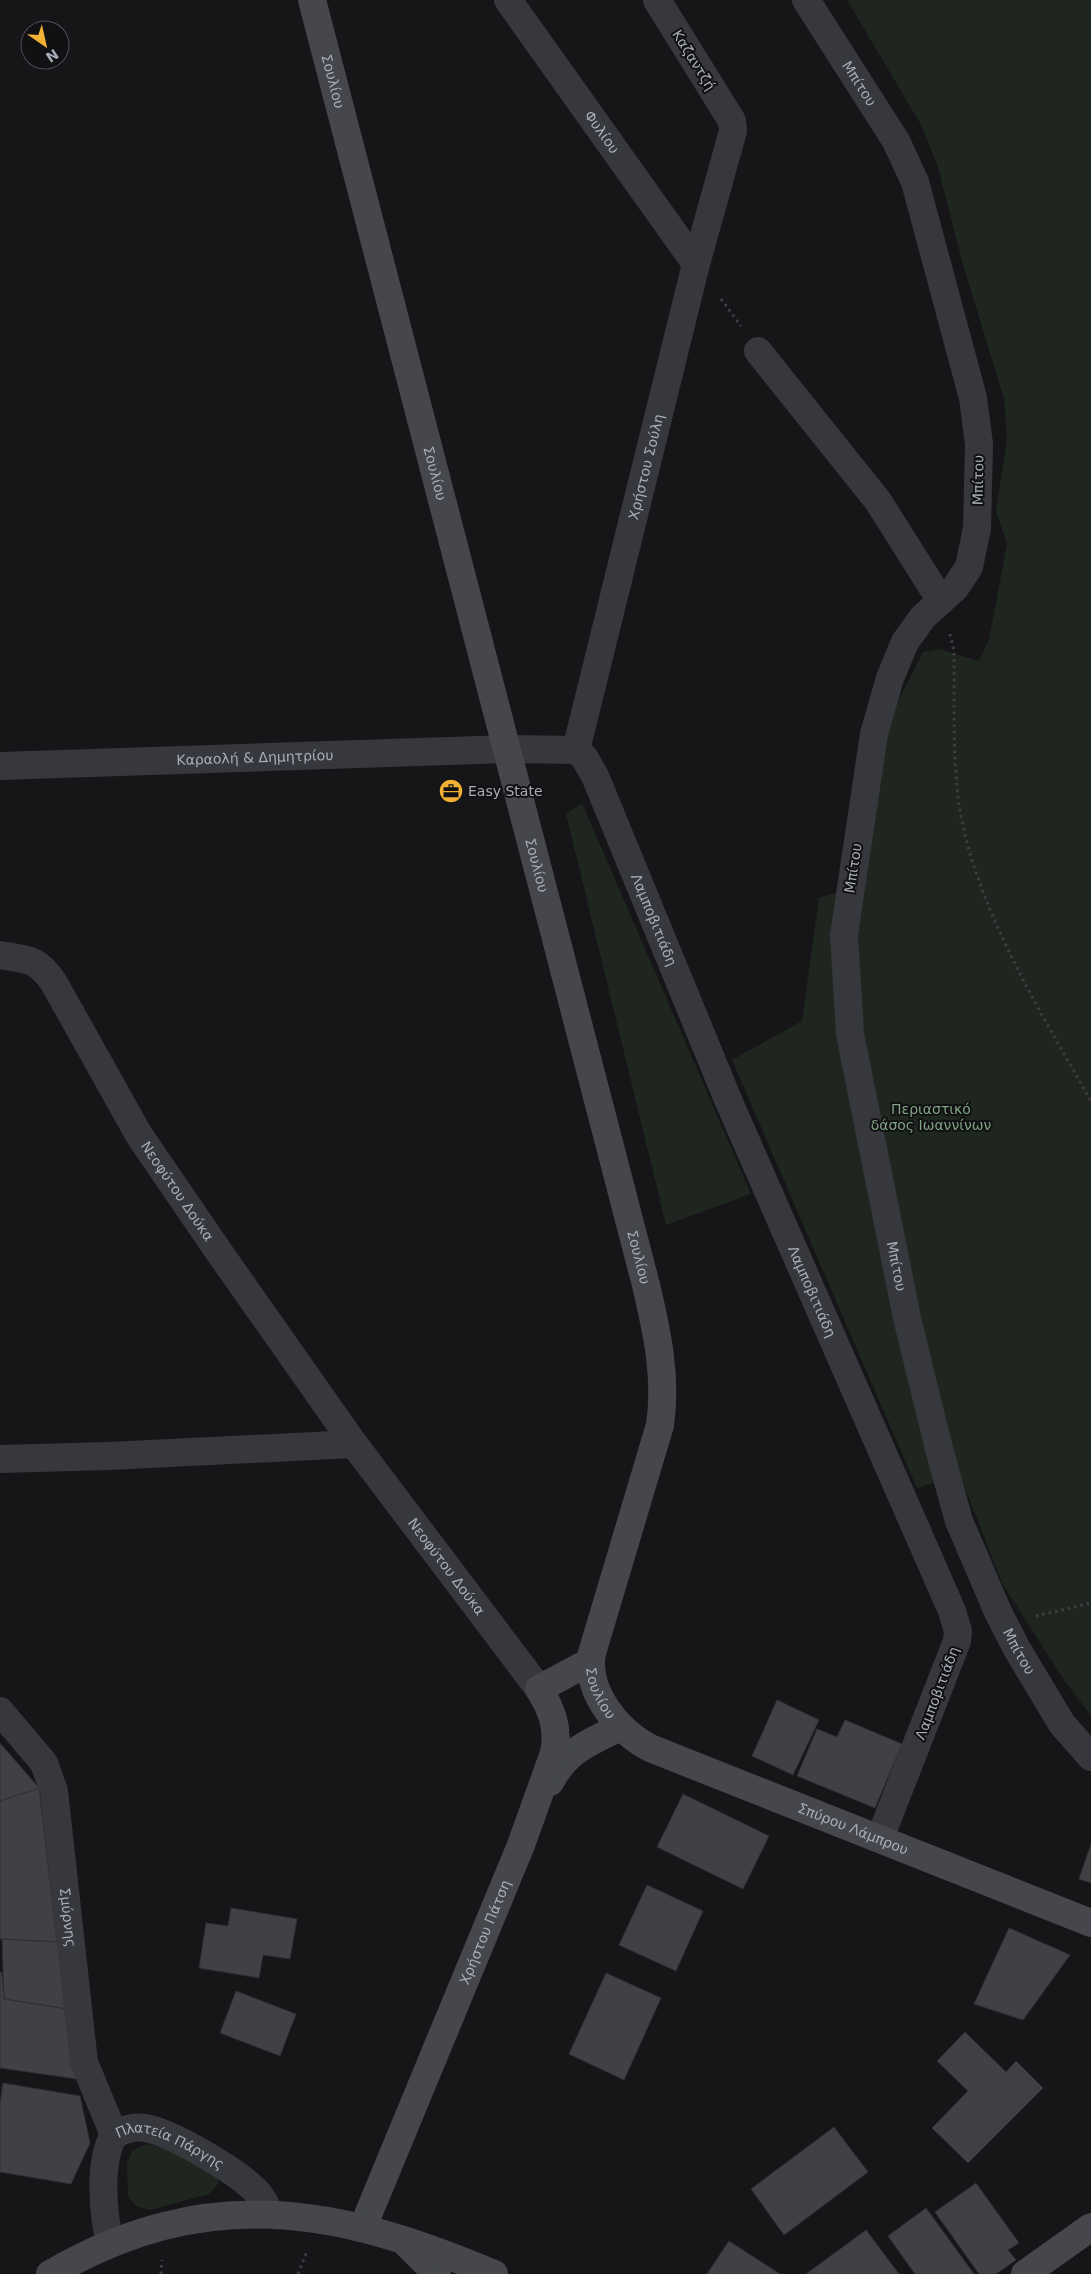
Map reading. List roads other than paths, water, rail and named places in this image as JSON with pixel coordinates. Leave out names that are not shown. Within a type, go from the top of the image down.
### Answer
[{"type":"main road","name":"Σουλίου","points":[[312,0],[509,750],[646,1285],[663,1369],[663,1406],[660,1425],[591,1661],[592,1675],[600,1698],[620,1727]]},
{"type":"main road","points":[[539,1689],[591,1661]]},
{"type":"main road","name":"Χρήστου Πάτση","points":[[363,2227],[521,1845],[555,1746],[554,1718],[539,1689]]},
{"type":"main road","points":[[521,1845],[545,1791],[563,1762],[578,1748],[620,1727]]},
{"type":"main road","name":"Σπύρου Λάμπρου","points":[[620,1727],[637,1741],[660,1752],[1091,1923]]},
{"type":"main road","points":[[50,2274],[80,2257],[144,2231],[200,2218],[269,2212],[363,2227],[401,2238],[494,2274]]},
{"type":"main road","points":[[1025,2274],[1091,2228]]},
{"type":"main road","points":[[401,2238],[437,2274]]},
{"type":"street","name":"Φυλίου","points":[[508,0],[696,264]]},
{"type":"street","name":"Καζαντζή","points":[[657,0],[732,121]]},
{"type":"street","name":"Μπίτου","points":[[806,0],[896,141],[912,175],[973,398],[979,444],[977,528],[974,549],[965,574],[941,601],[923,617],[905,642],[896,661],[882,702],[874,734],[844,934],[845,980],[850,1034],[857,1078],[907,1318],[959,1521],[998,1612],[1051,1707],[1062,1724],[1091,1757]]},
{"type":"street","name":"Χρήστου Σούλη","points":[[576,750],[696,264],[733,131],[732,121]]},
{"type":"street","points":[[758,351],[878,501],[941,601]]},
{"type":"street","points":[[509,750],[576,750]]},
{"type":"street","name":"Καραολή & Δημητρίου","points":[[0,766],[509,750]]},
{"type":"street","name":"Λαμποβιτιάδη","points":[[576,750],[584,757],[595,776],[729,1102],[952,1611],[958,1631],[957,1641],[880,1838]]},
{"type":"street","name":"Νεοφύτου Δούκα","points":[[0,955],[26,959],[43,967],[54,983],[139,1135],[354,1444],[539,1689]]},
{"type":"street","points":[[0,1458],[109,1456],[354,1444]]},
{"type":"street","name":"Σμύρνης","points":[[0,1711],[44,1763],[54,1791],[82,2052],[84,2062],[114,2135]]},
{"type":"street","name":"Πλατεία Πάργης","points":[[110,2244],[104,2187],[107,2154],[114,2135],[123,2130],[143,2128],[165,2135],[202,2154],[249,2184],[260,2196],[269,2212]]},
{"type":"place","name":"Easy State","points":[[451,791]]},
{"type":"park label","name":"Περιαστικό δάσος Ιωαννίνων","points":[[931,1118]]}]
